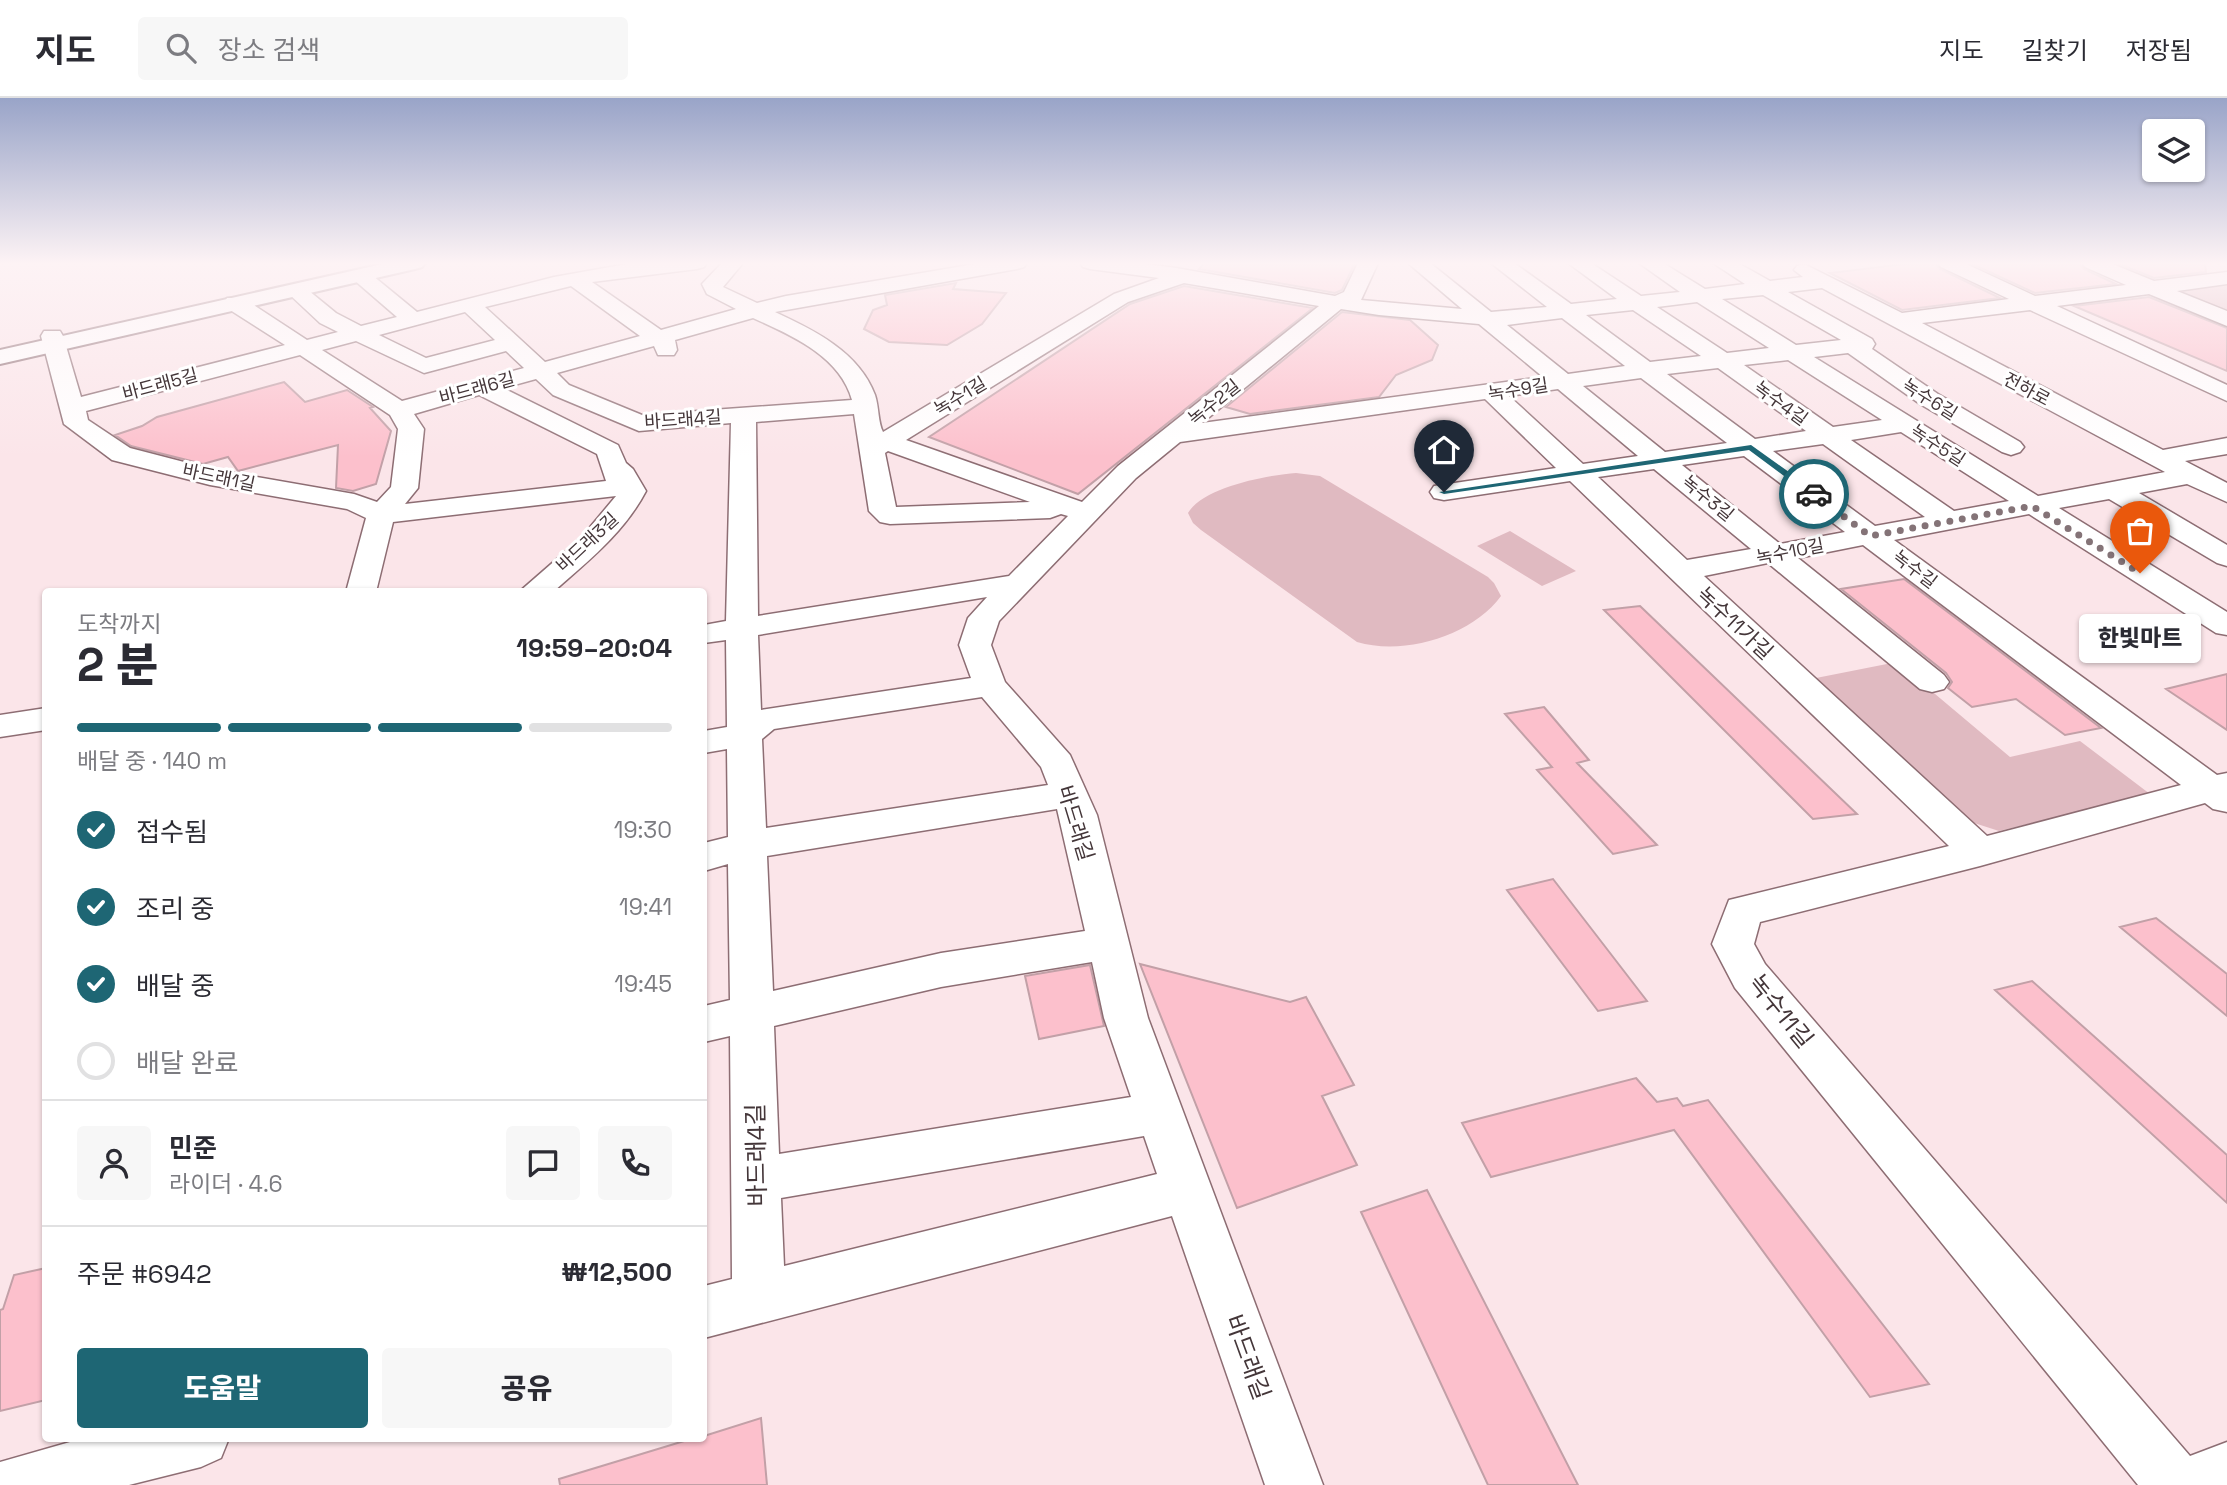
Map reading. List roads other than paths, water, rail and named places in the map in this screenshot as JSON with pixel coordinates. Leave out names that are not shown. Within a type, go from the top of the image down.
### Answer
[{"type":"main road","points":[[0,357],[54,340],[108,328]]},
{"type":"main road","points":[[0,348],[114,328]]},
{"type":"street","points":[[274,328],[399,410],[411,429],[404,488],[381,515],[362,588]]},
{"type":"street","points":[[345,328],[424,366],[510,343]]},
{"type":"street","name":"바드래5길","points":[[72,407],[374,328]]},
{"type":"street","name":"바드래4길","points":[[494,328],[561,390],[639,423],[744,415],[742,627],[759,1298]]},
{"type":"street","points":[[561,390],[668,349],[659,338],[644,328]]},
{"type":"street","name":"바드래6길","points":[[399,410],[697,328]]},
{"type":"street","points":[[790,328],[814,340],[840,360],[862,393],[875,443],[883,511],[890,516],[1037,509],[1086,513]]},
{"type":"street","name":"녹수1길","points":[[875,443],[1071,328]]},
{"type":"street","name":"녹수2길","points":[[1086,513],[1127,472],[1305,328]]},
{"type":"street","name":"녹수3길","points":[[1499,328],[1932,682]]},
{"type":"street","name":"녹수길","points":[[1589,328],[2222,792]]},
{"type":"street","name":"녹수4길","points":[[1674,328],[1950,522]]},
{"type":"street","name":"녹수5길","points":[[1754,328],[2032,506],[2227,626]]},
{"type":"street","name":"녹수6길","points":[[1831,328],[1929,399],[2011,447]]},
{"type":"street","name":"전하로","points":[[1913,328],[2227,494]]},
{"type":"street","points":[[2084,328],[2227,394]]},
{"type":"street","name":"바드래1길","points":[[54,340],[78,424],[121,454],[210,477],[354,502],[381,515]]},
{"type":"street","name":"녹수9길","points":[[1172,435],[1646,370],[1858,345]]},
{"type":"street","points":[[481,387],[609,450]]},
{"type":"street","name":"녹수11가길","points":[[1492,393],[1980,852]]},
{"type":"street","points":[[744,415],[864,406]]},
{"type":"street","points":[[1444,492],[1906,424]]},
{"type":"street","points":[[875,443],[1086,513]]},
{"type":"street","points":[[2159,458],[2227,446]]},
{"type":"street","name":"바드래3길","points":[[381,515],[621,487],[609,450]]},
{"type":"street","name":"바드래3길","points":[[539,588],[591,544],[623,508],[632,491],[609,450]]},
{"type":"street","name":"녹수10길","points":[[1677,569],[1698,568],[1950,522],[2191,475]]},
{"type":"street","points":[[2114,490],[2227,557]]},
{"type":"street","name":"바드래길","points":[[1086,513],[984,618],[975,645],[990,685],[1057,763],[1078,815],[1126,1018],[1294,1485]]},
{"type":"street","points":[[707,633],[1018,583]]},
{"type":"street","points":[[707,742],[744,735],[764,720],[990,685]]},
{"type":"street","points":[[0,726],[42,720]]},
{"type":"street","name":"녹수11길","points":[[2176,1485],[1750,976],[1733,944],[1743,911],[2222,792]]},
{"type":"street","points":[[707,856],[748,845],[1069,794]]},
{"type":"street","points":[[707,1023],[941,970],[1108,943]]},
{"type":"street","points":[[756,1180],[1160,1113]]},
{"type":"street","points":[[707,1311],[1188,1189]]},
{"type":"street","points":[[15,1485],[126,1460],[187,1442]]},
{"type":"street","points":[[2192,1485],[2227,1471]]},
{"type":"place","name":"한빛마트","points":[[2140,573]]}]
